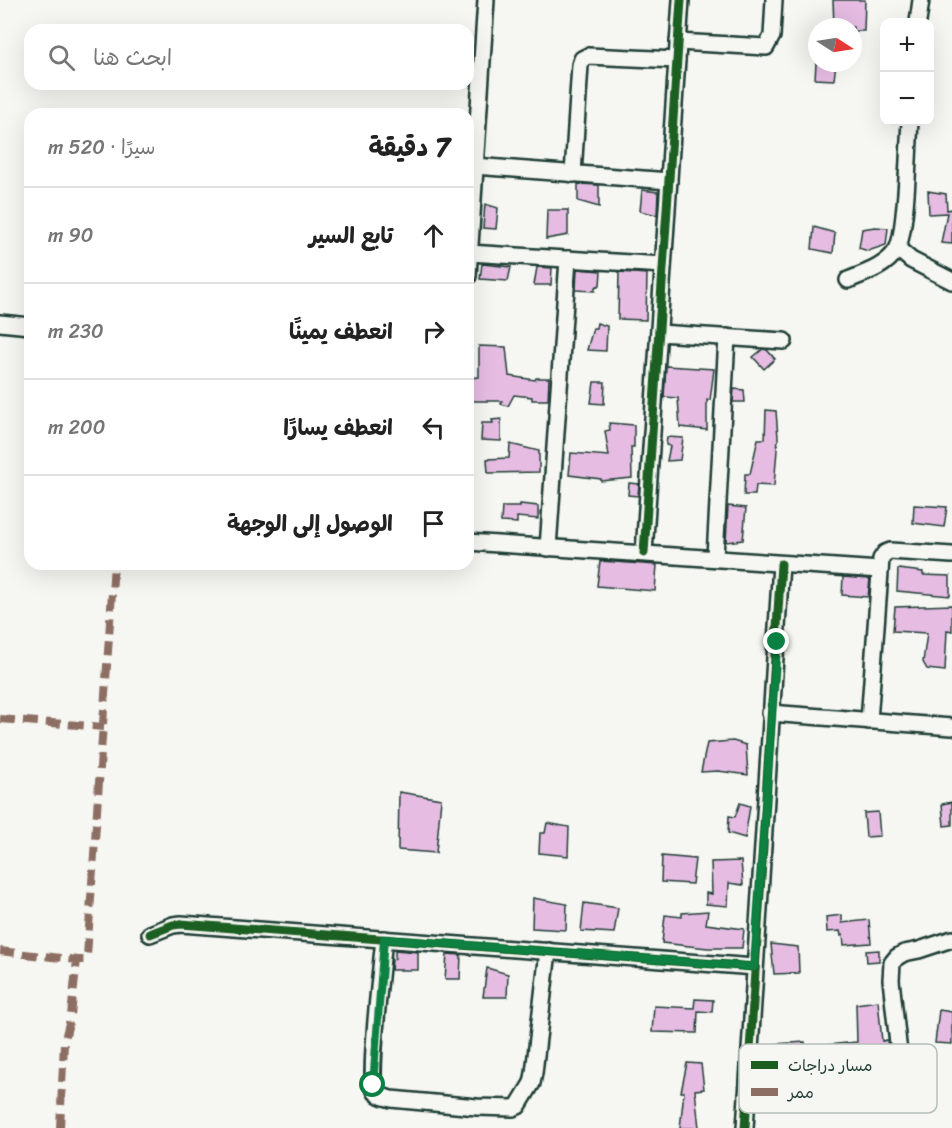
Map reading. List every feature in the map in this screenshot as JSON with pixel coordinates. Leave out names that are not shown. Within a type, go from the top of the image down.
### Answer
[{"type":"street","points":[[486,0],[474,166],[669,181]]},
{"type":"street","points":[[644,553],[681,0]]},
{"type":"street","points":[[678,42],[766,47],[772,36],[774,0]]},
{"type":"street","points":[[919,18],[921,0]]},
{"type":"street","points":[[573,174],[582,59],[588,56],[677,60]]},
{"type":"street","points":[[848,280],[873,270],[889,260],[898,249],[903,229],[910,126]]},
{"type":"street","points":[[898,249],[911,260],[952,281]]},
{"type":"street","points":[[474,253],[663,265]]},
{"type":"street","points":[[548,548],[568,259]]},
{"type":"street","points":[[0,323],[24,325]]},
{"type":"street","points":[[659,333],[784,341]]},
{"type":"street","points":[[715,557],[727,337]]},
{"type":"street","points":[[474,542],[880,570]]},
{"type":"street","points":[[869,721],[881,559],[885,553],[890,551],[952,555]]},
{"type":"street","points":[[750,1044],[781,564]]},
{"type":"street","points":[[771,713],[952,728]]},
{"type":"street","points":[[150,934],[181,924],[754,967]]},
{"type":"street","points":[[384,939],[374,1053],[373,1085],[375,1092],[391,1099],[477,1107],[513,1108],[518,1106],[532,1083],[548,951]]},
{"type":"street","points":[[898,1044],[891,980],[892,963],[904,953],[952,939]]},
{"type":"street","points":[[745,1128],[746,1113]]},
{"type":"building","points":[[833,0],[865,0],[864,31],[862,31],[862,18],[834,18]]},
{"type":"building","points":[[815,72],[835,72],[834,80],[815,79]]},
{"type":"building","points":[[578,184],[599,185],[599,207],[578,201]]},
{"type":"building","points":[[642,190],[658,192],[657,215],[640,211]]},
{"type":"building","points":[[928,191],[946,194],[947,210],[952,209],[952,244],[941,243],[947,213],[929,214]]},
{"type":"building","points":[[485,204],[498,208],[496,229],[483,228]]},
{"type":"building","points":[[547,210],[568,210],[568,235],[546,239]]},
{"type":"building","points":[[814,227],[835,233],[833,253],[812,249]]},
{"type":"building","points":[[888,228],[886,245],[868,251],[859,248],[862,229]]},
{"type":"building","points":[[482,264],[511,267],[508,281],[480,279]]},
{"type":"building","points":[[537,267],[552,268],[551,285],[534,285]]},
{"type":"building","points":[[577,269],[601,271],[600,285],[595,287],[595,291],[576,290]]},
{"type":"building","points":[[619,272],[647,274],[646,320],[618,319]]},
{"type":"building","points":[[597,323],[607,326],[606,351],[587,350],[593,328],[596,328]]},
{"type":"building","points":[[479,346],[506,347],[509,376],[535,380],[536,378],[549,378],[548,400],[532,400],[532,397],[514,395],[508,406],[501,404],[502,401],[474,401],[474,377],[479,377]]},
{"type":"building","points":[[763,349],[775,359],[764,369],[753,357]]},
{"type":"building","points":[[666,366],[714,369],[710,400],[707,400],[707,430],[680,427],[678,398],[664,397]]},
{"type":"building","points":[[594,382],[605,382],[604,404],[591,403]]},
{"type":"building","points":[[734,389],[744,390],[745,402],[733,402]]},
{"type":"building","points":[[766,410],[776,411],[778,438],[774,486],[756,485],[755,495],[744,495],[745,474],[750,474],[758,439],[765,439]]},
{"type":"building","points":[[501,419],[501,441],[481,440],[482,423],[493,423],[492,420]]},
{"type":"building","points":[[609,423],[634,425],[634,447],[631,447],[632,478],[601,481],[601,479],[569,475],[571,453],[609,456],[605,431],[610,430]]},
{"type":"building","points":[[667,437],[683,438],[680,460],[667,461],[670,446],[666,445]]},
{"type":"building","points":[[510,444],[539,451],[539,472],[488,473],[487,459],[509,458]]},
{"type":"building","points":[[629,483],[639,484],[638,496],[628,495]]},
{"type":"building","points":[[520,504],[538,506],[538,519],[517,517],[517,523],[501,522],[502,507],[520,507]]},
{"type":"building","points":[[914,505],[947,507],[944,527],[913,523]]},
{"type":"building","points":[[728,506],[746,508],[743,540],[726,542]]},
{"type":"building","points":[[600,561],[657,565],[655,591],[597,586]]},
{"type":"building","points":[[898,569],[923,572],[923,575],[950,576],[950,596],[897,591]]},
{"type":"building","points":[[843,577],[870,579],[868,597],[842,595]]},
{"type":"building","points":[[952,605],[952,631],[947,630],[945,671],[927,669],[923,662],[927,633],[893,631],[895,607]]},
{"type":"building","points":[[733,741],[746,745],[748,775],[718,771],[701,772],[707,743]]},
{"type":"building","points":[[399,792],[441,799],[436,853],[398,850]]},
{"type":"building","points":[[952,802],[952,825],[944,826],[942,804]]},
{"type":"building","points":[[740,803],[750,806],[745,838],[728,833],[729,816],[735,817]]},
{"type":"building","points":[[878,812],[880,836],[866,837],[864,813]]},
{"type":"building","points":[[547,823],[569,827],[568,856],[539,853],[540,833],[545,833]]},
{"type":"building","points":[[662,856],[695,859],[692,884],[661,882]]},
{"type":"building","points":[[741,861],[743,885],[729,883],[728,906],[706,904],[706,893],[712,894],[711,862]]},
{"type":"building","points":[[533,898],[567,904],[566,930],[532,928]]},
{"type":"building","points":[[584,903],[618,908],[614,933],[581,931]]},
{"type":"building","points":[[708,911],[706,924],[744,929],[742,948],[708,948],[662,943],[665,915],[682,917],[682,913]]},
{"type":"building","points":[[842,915],[842,923],[869,920],[871,943],[844,945],[840,931],[827,932],[826,917]]},
{"type":"building","points":[[771,944],[798,947],[799,973],[774,974]]},
{"type":"building","points":[[395,950],[418,952],[418,970],[391,970]]},
{"type":"building","points":[[879,950],[879,961],[867,962],[866,951]]},
{"type":"building","points":[[447,954],[461,955],[460,979],[445,979]]},
{"type":"building","points":[[487,968],[508,974],[507,997],[483,997]]},
{"type":"building","points":[[695,999],[713,1000],[712,1012],[698,1011],[697,1033],[652,1032],[654,1006],[694,1008]]},
{"type":"building","points":[[878,1001],[882,1041],[887,1040],[888,1044],[838,1044],[857,1042],[856,1004]]},
{"type":"building","points":[[939,1010],[952,1012],[952,1044],[935,1043]]},
{"type":"building","points":[[805,1042],[805,1044],[775,1044]]},
{"type":"building","points":[[687,1063],[701,1064],[704,1089],[695,1090],[699,1128],[680,1128],[684,1092],[681,1092]]},
{"type":"marked path","points":[[0,951],[77,960],[84,960],[87,956],[114,570]]},
{"type":"marked path","points":[[0,719],[104,727]]},
{"type":"marked path","points":[[60,1128],[64,1043],[71,1015],[77,960]]},
{"type":"cycle path","points":[[644,553],[681,0]]},
{"type":"cycle path","points":[[750,1044],[781,564]]},
{"type":"cycle path","points":[[150,934],[181,924],[755,967]]},
{"type":"cycle path","points":[[745,1128],[746,1113]]},
{"type":"route","points":[[373,1085],[384,939],[754,967],[777,642]]}]
